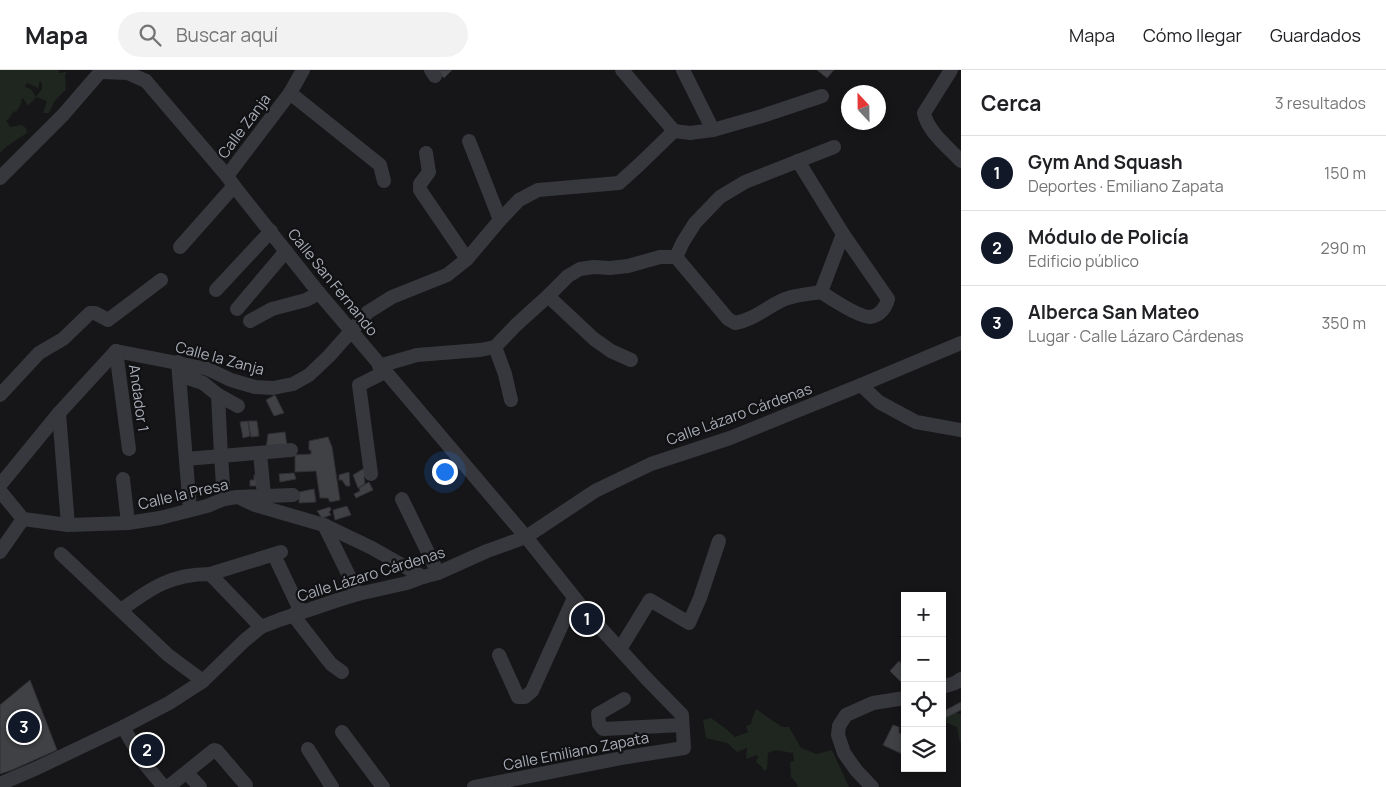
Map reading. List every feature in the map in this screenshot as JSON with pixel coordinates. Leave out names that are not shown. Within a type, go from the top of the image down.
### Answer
[{"type":"street","name":"Calle Zanja","points":[[180,247],[231,181],[290,93],[303,70]]},
{"type":"street","points":[[622,70],[674,131],[690,133],[713,130],[822,96]]},
{"type":"street","points":[[683,70],[713,130]]},
{"type":"street","points":[[951,70],[924,113],[931,129],[961,161]]},
{"type":"street","points":[[0,178],[63,115],[102,71]]},
{"type":"street","name":"Calle San Fernando","points":[[102,71],[128,73],[146,81],[231,181],[319,293],[526,537],[574,598],[682,715],[682,725]]},
{"type":"street","points":[[290,93],[380,165],[384,181]]},
{"type":"street","name":"Calle la Zanja","points":[[116,351],[179,368],[208,369],[231,380],[255,387],[273,388],[293,384],[309,375],[368,312],[392,297],[447,275],[467,259],[519,200],[538,190],[619,183],[674,131]]},
{"type":"street","points":[[469,141],[500,220]]},
{"type":"street","points":[[676,257],[695,223],[720,197],[745,182],[834,147]]},
{"type":"street","points":[[426,152],[429,172],[420,184],[420,190],[467,259]]},
{"type":"street","points":[[676,257],[728,319],[735,323],[743,322],[788,298],[820,292],[847,308],[869,317],[880,313],[886,306],[888,299],[843,234],[798,161]]},
{"type":"street","points":[[216,290],[271,231]]},
{"type":"street","points":[[820,292],[843,234]]},
{"type":"street","points":[[237,309],[286,251]]},
{"type":"street","points":[[371,474],[359,385],[382,369],[417,355],[496,347],[516,325],[568,276],[580,269],[628,266],[660,257],[676,257]]},
{"type":"street","points":[[0,394],[39,353],[63,339],[90,313],[92,312],[108,320],[161,280]]},
{"type":"street","points":[[250,320],[272,310],[306,300],[319,293]]},
{"type":"street","points":[[548,296],[594,339],[611,352],[631,360]]},
{"type":"street","name":"Calle Lázaro Cárdenas","points":[[3,784],[169,703],[203,681],[244,641],[261,628],[358,594],[407,583],[438,573],[487,551],[526,537],[595,491],[651,464],[730,438],[961,343]]},
{"type":"street","points":[[496,347],[512,400]]},
{"type":"street","points":[[0,485],[59,413],[116,351]]},
{"type":"street","name":"Andador 1","points":[[116,351],[129,449]]},
{"type":"street","points":[[179,368],[218,395],[238,406]]},
{"type":"street","points":[[179,368],[190,510]]},
{"type":"street","points":[[861,385],[879,402],[916,422],[961,430]]},
{"type":"street","points":[[218,395],[221,456],[230,498],[294,495]]},
{"type":"street","points":[[59,413],[68,524]]},
{"type":"street","points":[[186,459],[291,450]]},
{"type":"street","points":[[260,453],[264,496]]},
{"type":"street","points":[[122,479],[128,523]]},
{"type":"street","points":[[0,491],[23,519],[0,552]]},
{"type":"street","name":"Calle la Presa","points":[[23,519],[68,524],[128,523],[160,518],[208,506],[230,498],[324,525],[372,548],[423,577]]},
{"type":"street","points":[[402,499],[438,573]]},
{"type":"street","points":[[324,525],[358,594]]},
{"type":"street","points":[[620,649],[650,600],[689,623],[720,541]]},
{"type":"street","points":[[61,554],[168,655],[203,681]]},
{"type":"street","points":[[121,610],[147,591],[164,582],[186,576],[210,574],[277,554],[297,614],[331,664],[342,672]]},
{"type":"street","points":[[210,574],[261,628]]},
{"type":"street","points":[[499,655],[518,697],[524,697],[532,691],[574,598]]},
{"type":"street","points":[[946,686],[961,679]]},
{"type":"street","points":[[624,698],[598,714],[598,724],[603,730],[682,725]]},
{"type":"street","points":[[872,787],[856,770],[844,753],[838,735],[839,726],[846,715],[874,703],[901,699]]},
{"type":"street","name":"Calle Emiliano Zapata","points":[[474,787],[684,748],[682,725]]},
{"type":"street","points":[[123,727],[144,762],[164,787]]},
{"type":"street","points":[[342,732],[383,787]]},
{"type":"street","points":[[308,749],[332,787]]},
{"type":"street","points":[[168,787],[214,750],[217,750],[246,786]]},
{"type":"street","points":[[187,773],[200,787]]},
{"type":"shaded area","points":[[0,70],[60,70],[58,73],[67,72],[65,75],[66,89],[54,102],[49,113],[43,113],[47,101],[36,97],[28,106],[23,98],[21,100],[22,102],[17,111],[13,112],[9,119],[6,120],[10,127],[21,125],[26,128],[27,133],[0,153]],"holes":[[[40,81],[42,83],[42,89],[36,97],[31,89],[25,87],[27,83],[38,88]]]},
{"type":"shaded area","points":[[756,709],[782,727],[789,727],[801,748],[816,754],[832,750],[849,787],[797,787],[798,785],[791,777],[790,762],[794,761],[793,753],[775,750],[768,753],[767,769],[764,771],[756,762],[757,755],[746,759],[747,748],[737,752],[727,743],[706,738],[703,720],[711,718],[735,737],[748,732],[746,726],[751,724]]},
{"type":"shaded area","points":[[949,711],[961,714],[961,744],[957,727],[946,723],[946,714]]},
{"type":"building","points":[[436,70],[452,70],[444,78]]},
{"type":"building","points":[[817,70],[834,70],[827,78]]},
{"type":"building","points":[[275,395],[284,413],[274,416],[266,400]]},
{"type":"building","points":[[248,421],[250,436],[243,438],[240,422]]},
{"type":"building","points":[[248,421],[257,421],[259,436],[251,437]]},
{"type":"building","points":[[285,432],[287,446],[266,449],[268,434]]},
{"type":"building","points":[[328,437],[332,447],[340,500],[330,502],[328,498],[320,498],[316,471],[295,472],[295,455],[311,454],[309,441]]},
{"type":"building","points":[[368,466],[374,473],[364,477],[365,484],[358,488],[353,475]]},
{"type":"building","points":[[349,472],[350,486],[346,486],[342,480],[339,480],[339,475]]},
{"type":"building","points":[[294,473],[296,479],[280,482],[279,474]]},
{"type":"building","points":[[254,475],[261,475],[261,486],[250,486],[250,480],[254,480]]},
{"type":"building","points":[[369,482],[373,490],[356,498],[354,494],[360,491],[359,488]]},
{"type":"building","points":[[314,489],[316,502],[299,503],[299,492]]},
{"type":"building","points":[[347,506],[351,515],[335,520],[333,510]]},
{"type":"building","points":[[330,507],[331,510],[329,512],[331,515],[322,518],[317,511]]},
{"type":"building","points":[[899,661],[901,663],[901,682],[890,671]]},
{"type":"building","points":[[30,680],[57,750],[0,774],[0,705]]},
{"type":"building","points":[[961,702],[961,710],[946,718],[946,710]]},
{"type":"building","points":[[893,725],[899,727],[901,754],[883,745]]},
{"type":"place","name":"Gym And Squash","points":[[587,619]]},
{"type":"place","name":"Alberca San Mateo","points":[[24,727]]},
{"type":"place","name":"Módulo de Policía","points":[[147,750]]}]
